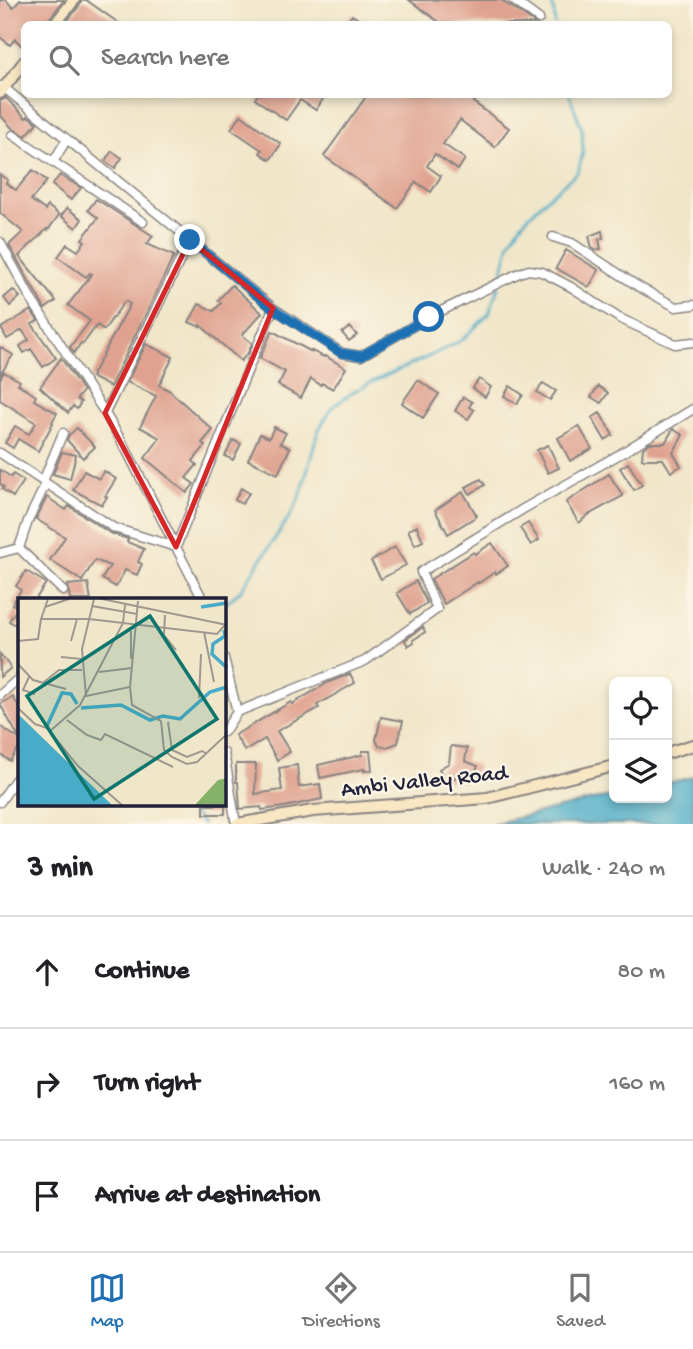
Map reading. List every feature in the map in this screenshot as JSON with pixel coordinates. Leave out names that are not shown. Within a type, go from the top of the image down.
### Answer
[{"type":"main road","points":[[57,21],[74,0]]},
{"type":"main road","points":[[1,89],[21,66]]},
{"type":"main road","points":[[672,751],[693,745]]},
{"type":"main road","name":"Ambi Valley Road","points":[[236,824],[313,811],[487,798],[609,767]]},
{"type":"street","points":[[513,0],[539,19]]},
{"type":"street","points":[[1,89],[67,139],[272,308],[341,353],[361,356],[429,317],[529,270],[542,272],[619,318],[675,344],[693,342]]},
{"type":"street","points":[[13,135],[143,222]]},
{"type":"street","points":[[53,162],[67,139]]},
{"type":"street","points":[[553,237],[572,243],[639,287],[676,307],[693,305]]},
{"type":"street","points":[[106,413],[190,240]]},
{"type":"street","points":[[0,242],[31,299],[106,413],[202,598]]},
{"type":"street","points":[[176,547],[272,308]]},
{"type":"street","points":[[226,729],[237,712],[365,661],[437,609],[421,572],[693,409]]},
{"type":"street","points":[[19,548],[62,433]]},
{"type":"street","points":[[0,453],[114,528],[176,547]]},
{"type":"street","points":[[0,553],[19,548]]},
{"type":"street","points":[[19,548],[63,592]]},
{"type":"street","points":[[226,666],[237,712]]},
{"type":"street","points":[[0,695],[18,679]]},
{"type":"street","points":[[226,765],[236,824]]},
{"type":"street","points":[[0,802],[15,780]]},
{"type":"highlighted area","points":[[190,240],[273,308],[176,547],[105,413]]},
{"type":"water","points":[[693,777],[693,824],[492,824],[609,796],[609,803],[672,803],[672,782]]},
{"type":"building","points":[[0,0],[6,0],[13,8],[20,0],[64,0],[48,21],[38,21],[35,18],[32,21],[21,21],[21,45],[15,39],[10,45],[0,37]]},
{"type":"building","points":[[82,0],[86,0],[116,21],[67,21]]},
{"type":"building","points":[[409,0],[501,0],[532,21],[438,21]]},
{"type":"building","points":[[352,15],[361,21],[347,21]]},
{"type":"building","points":[[6,98],[26,118],[28,116],[37,123],[26,136],[13,129],[0,115],[0,101]]},
{"type":"building","points":[[324,98],[316,110],[300,100],[286,120],[255,99]]},
{"type":"building","points":[[365,98],[476,98],[473,102],[509,128],[495,147],[460,120],[443,144],[465,159],[458,170],[435,154],[427,166],[441,176],[431,192],[416,182],[397,208],[324,156]]},
{"type":"building","points":[[241,115],[281,144],[270,160],[260,153],[262,150],[231,129]]},
{"type":"building","points":[[112,151],[122,158],[115,168],[105,161]]},
{"type":"building","points":[[33,170],[47,181],[31,200],[45,210],[48,206],[59,215],[48,230],[19,256],[56,301],[45,309],[9,245],[23,232],[0,213],[0,175],[16,190]]},
{"type":"building","points":[[60,175],[81,188],[71,200],[52,185]]},
{"type":"building","points":[[96,199],[153,236],[147,244],[174,256],[110,387],[91,377],[130,304],[125,301],[104,330],[97,325],[74,353],[70,347],[90,321],[68,305],[92,274],[86,277],[58,257],[67,244],[78,251],[85,241],[82,239],[98,218],[88,210]]},
{"type":"building","points":[[67,208],[82,219],[76,228],[61,216]]},
{"type":"building","points":[[602,231],[603,238],[599,239],[601,249],[595,250],[589,236]]},
{"type":"building","points":[[566,250],[599,270],[589,287],[556,268]]},
{"type":"building","points":[[232,285],[262,313],[242,335],[252,343],[241,361],[200,325],[189,322],[199,304],[214,311],[221,303],[218,300]]},
{"type":"building","points":[[13,290],[20,297],[10,306],[4,298]]},
{"type":"building","points":[[31,310],[38,321],[32,324],[56,358],[43,367],[31,349],[24,353],[20,346],[29,340],[22,330],[7,339],[1,328]]},
{"type":"building","points":[[350,327],[357,335],[349,341],[342,333]]},
{"type":"building","points":[[272,331],[346,368],[333,389],[311,379],[301,398],[278,385],[285,372],[260,358]]},
{"type":"building","points":[[146,344],[173,357],[159,385],[172,392],[213,430],[202,443],[205,446],[193,461],[197,465],[186,478],[194,484],[187,493],[145,458],[160,438],[140,427],[156,396],[127,382]]},
{"type":"building","points":[[0,347],[13,355],[0,375]]},
{"type":"building","points":[[61,358],[83,391],[77,399],[81,402],[77,409],[73,406],[68,413],[40,387]]},
{"type":"building","points":[[4,372],[20,381],[18,384],[36,396],[34,400],[57,413],[38,451],[18,439],[13,448],[5,443],[15,426],[29,434],[36,423],[0,400],[0,379]]},
{"type":"building","points":[[479,379],[491,387],[485,397],[473,388]]},
{"type":"building","points":[[418,380],[439,394],[423,418],[402,403]]},
{"type":"building","points":[[543,383],[556,391],[550,400],[537,392]]},
{"type":"building","points":[[510,386],[523,395],[517,404],[504,396]]},
{"type":"building","points":[[598,386],[608,393],[601,403],[591,397]]},
{"type":"building","points":[[463,397],[472,402],[469,407],[474,410],[468,419],[455,411]]},
{"type":"building","points":[[600,413],[613,435],[605,440],[592,418]]},
{"type":"building","points":[[579,426],[592,449],[570,461],[558,438]]},
{"type":"building","points":[[274,427],[286,433],[280,443],[290,448],[278,474],[248,460],[260,434],[269,438]]},
{"type":"building","points":[[77,428],[95,447],[83,458],[67,440]]},
{"type":"building","points":[[673,429],[683,435],[673,453],[681,466],[671,472],[663,459],[642,459],[643,448],[650,443],[665,443]]},
{"type":"building","points":[[233,440],[241,444],[233,460],[225,456]]},
{"type":"building","points":[[548,445],[559,468],[548,473],[537,450]]},
{"type":"building","points":[[62,452],[76,455],[70,479],[53,474]]},
{"type":"building","points":[[628,463],[642,485],[634,490],[620,468]]},
{"type":"building","points":[[0,470],[24,481],[13,497],[2,489],[4,487],[0,484]]},
{"type":"building","points":[[84,471],[99,479],[104,471],[116,479],[102,505],[73,490]]},
{"type":"building","points":[[609,474],[623,496],[588,515],[579,523],[566,502]]},
{"type":"building","points":[[481,479],[485,485],[470,494],[466,487]]},
{"type":"building","points":[[241,488],[249,493],[242,504],[235,500]]},
{"type":"building","points":[[463,492],[477,516],[448,534],[435,510]]},
{"type":"building","points":[[47,497],[66,510],[69,506],[110,533],[128,539],[127,542],[144,549],[138,562],[142,564],[137,575],[125,570],[116,587],[102,579],[110,566],[95,560],[82,581],[50,560],[65,537],[36,519]]},
{"type":"building","points":[[528,523],[539,540],[531,545],[520,528]]},
{"type":"building","points":[[417,526],[423,541],[415,545],[408,530]]},
{"type":"building","points":[[492,543],[508,566],[444,604],[431,579]]},
{"type":"building","points":[[395,547],[406,565],[381,579],[371,561]]},
{"type":"building","points":[[26,571],[46,583],[36,598],[18,598],[18,607],[12,604],[21,590],[16,586]]},
{"type":"building","points":[[416,581],[427,603],[410,614],[397,593]]},
{"type":"building","points":[[88,583],[91,598],[70,598],[68,585]]},
{"type":"building","points":[[18,607],[18,626],[9,621]]},
{"type":"building","points":[[423,627],[425,632],[408,646],[405,640]]},
{"type":"building","points":[[0,654],[11,668],[0,677]]},
{"type":"building","points":[[350,674],[355,683],[317,705],[319,708],[277,731],[290,752],[277,760],[265,739],[245,751],[235,735],[291,702],[292,704],[329,682]]},
{"type":"building","points":[[13,697],[18,705],[18,736],[0,704]]},
{"type":"building","points":[[381,717],[403,721],[398,743],[387,747],[379,746],[376,740]]},
{"type":"building","points":[[0,726],[18,738],[18,749],[10,761],[0,754]]},
{"type":"building","points":[[451,746],[467,748],[465,761],[478,766],[471,782],[458,776],[447,782],[439,769],[449,763]]},
{"type":"building","points":[[362,751],[370,751],[372,770],[364,769],[320,778],[318,765],[362,755]]},
{"type":"building","points":[[236,764],[256,764],[255,794],[282,790],[279,768],[297,765],[299,787],[320,784],[322,799],[262,810],[261,807],[240,809]]},
{"type":"building","points":[[204,806],[225,806],[225,814],[204,814]]},
{"type":"waterway","points":[[551,0],[555,21]]},
{"type":"waterway","points":[[501,278],[510,242],[522,223],[578,172],[583,152],[582,129],[570,98]]},
{"type":"waterway","points":[[226,603],[241,590],[293,511],[301,494],[318,431],[332,407],[372,382],[462,340],[489,314],[499,285]]},
{"type":"waterway","points":[[186,806],[202,824]]},
{"type":"route","points":[[190,240],[272,308],[341,353],[361,356],[429,317]]}]
